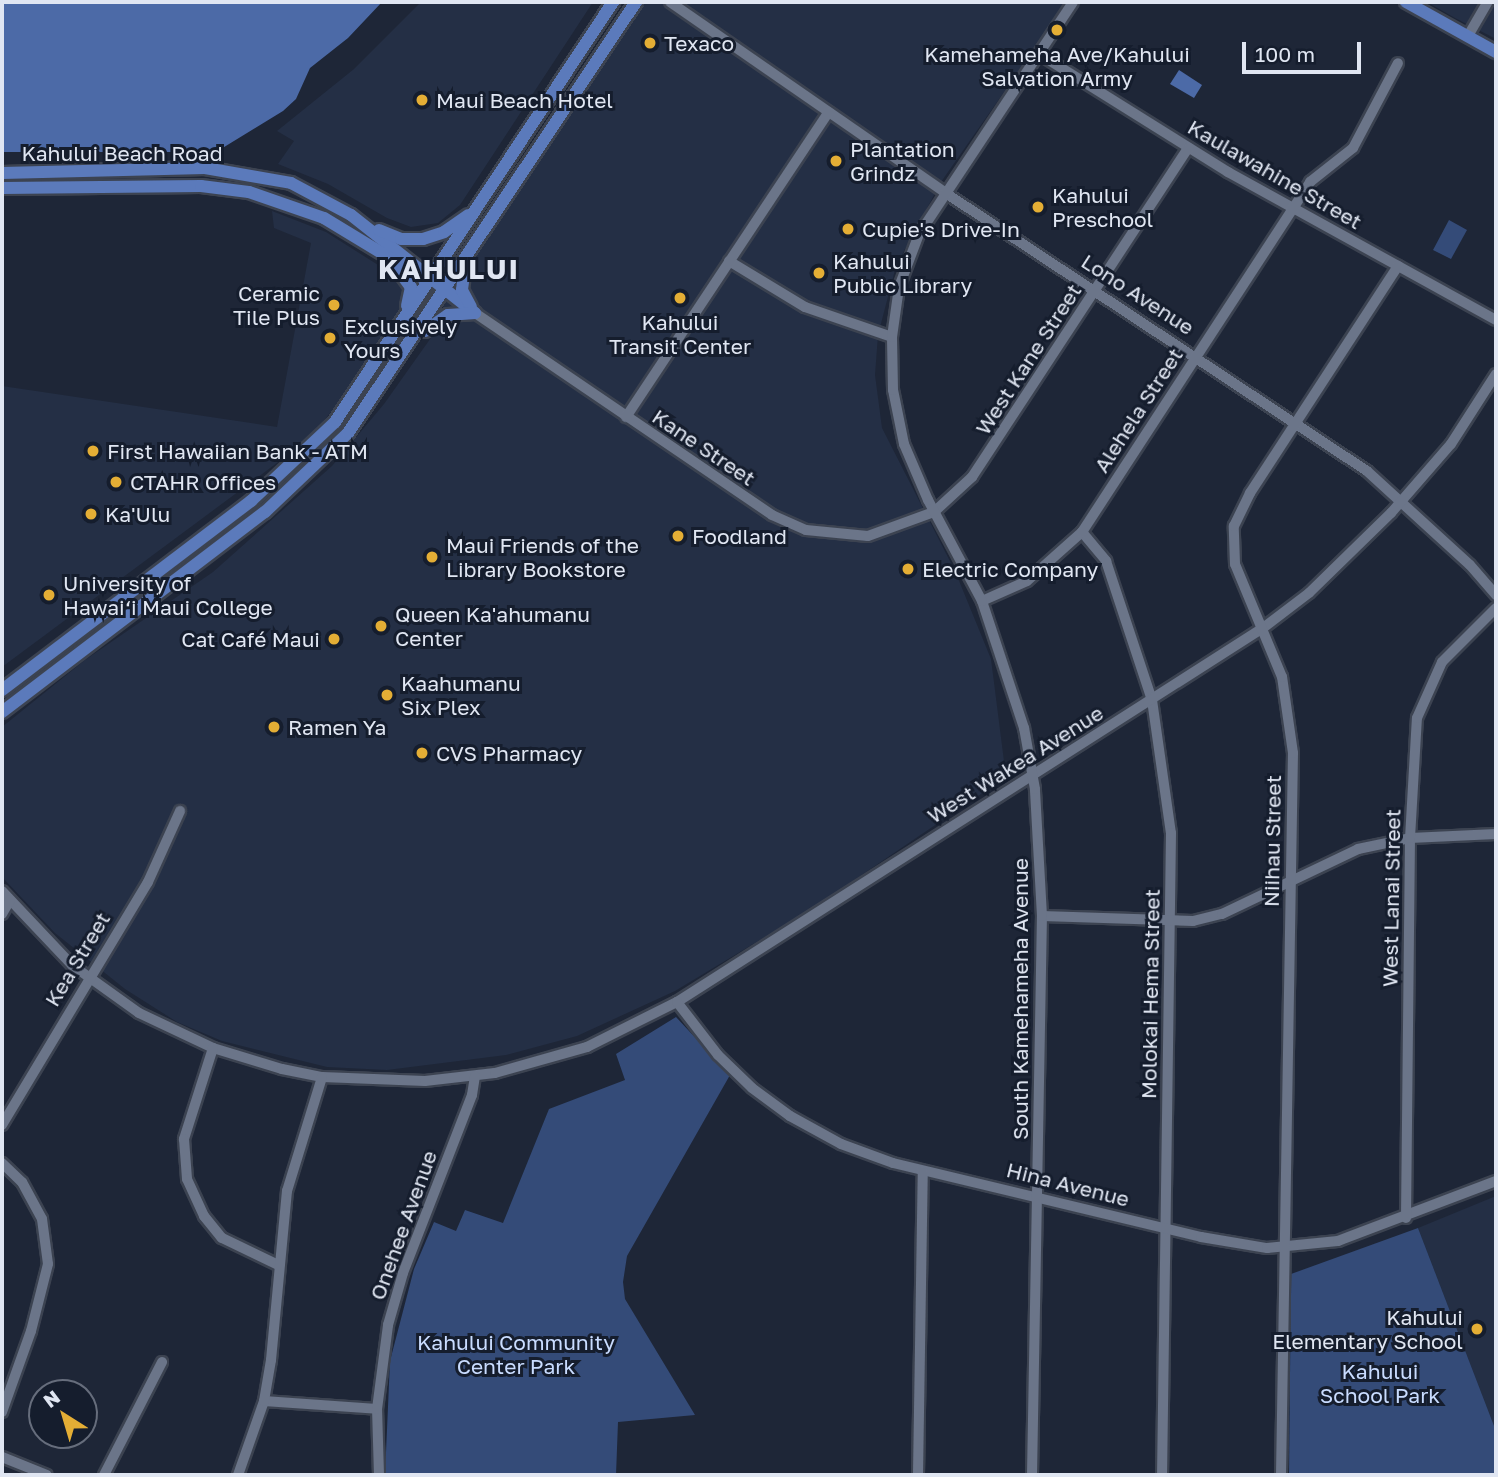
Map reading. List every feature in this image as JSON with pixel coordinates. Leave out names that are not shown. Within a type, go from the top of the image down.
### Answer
[{"type":"main road","points":[[2,690],[174,560],[296,462],[335,422],[612,2]]},
{"type":"main road","points":[[2,712],[185,574],[309,475],[348,433],[415,340],[636,2]]},
{"type":"main road","points":[[1406,2],[1496,52]]},
{"type":"main road","points":[[532,124],[548,135]]},
{"type":"main road","name":"Kahului Beach Road","points":[[2,173],[205,169],[291,183],[351,215],[430,280]]},
{"type":"main road","points":[[284,201],[291,183]]},
{"type":"main road","name":"Kahului Beach Road","points":[[2,188],[201,186],[284,201],[430,280]]},
{"type":"main road","points":[[351,215],[390,235],[423,239],[454,226],[482,199]]},
{"type":"main road","points":[[378,250],[411,287],[400,325]]},
{"type":"main road","points":[[466,260],[462,290],[475,313]]},
{"type":"main road","points":[[430,280],[475,313]]},
{"type":"main road","points":[[415,340],[448,315],[475,313]]},
{"type":"main road","points":[[174,560],[185,574]]},
{"type":"street","name":"Lono Avenue","points":[[670,2],[944,191],[1297,421],[1402,500],[1496,595]]},
{"type":"street","name":"South Kamehameha Avenue","points":[[1032,1475],[1042,916],[1033,776],[1024,727],[982,601],[934,512],[904,444],[893,390],[892,337],[903,271],[944,191],[1073,2]]},
{"type":"street","points":[[1468,36],[1488,2]]},
{"type":"street","name":"Kaulawahine Street","points":[[1039,54],[1188,148],[1496,320]]},
{"type":"street","name":"Alehela Street","points":[[982,601],[1027,581],[1082,532],[1293,207],[1318,173],[1353,148],[1398,64]]},
{"type":"street","points":[[626,417],[830,112]]},
{"type":"street","name":"West Kane Street","points":[[934,512],[984,461],[1188,148]]},
{"type":"street","points":[[729,261],[806,307],[892,337]]},
{"type":"street","name":"Niihau Street","points":[[1281,1475],[1292,879],[1291,723],[1282,677],[1235,564],[1234,526],[1250,493],[1398,266]]},
{"type":"street","name":"Kane Street","points":[[475,313],[760,508],[806,530],[868,536],[934,512]]},
{"type":"street","name":"West Wakea Avenue","points":[[2,891],[50,945],[87,976],[139,1013],[213,1048],[321,1077],[425,1081],[475,1076],[577,1050],[624,1031],[677,1002],[1263,628],[1340,564],[1402,500],[1451,444],[1496,374]]},
{"type":"street","name":"Molokai Hema Street","points":[[1082,532],[1106,561],[1153,700],[1171,832],[1172,919],[1162,1475]]},
{"type":"street","name":"West Lanai Street","points":[[1406,1218],[1410,838],[1417,718],[1422,701],[1442,662],[1496,608]]},
{"type":"street","name":"Kea Street","points":[[2,1125],[87,976],[148,882],[180,811]]},
{"type":"street","points":[[1042,916],[1193,921],[1222,914],[1357,849],[1410,838],[1496,834]]},
{"type":"street","points":[[2,914],[10,900]]},
{"type":"street","name":"Hina Avenue","points":[[677,1002],[718,1055],[790,1116],[850,1148],[923,1171],[1240,1245],[1285,1247],[1338,1241],[1406,1218],[1496,1181]]},
{"type":"street","points":[[213,1048],[186,1130],[187,1179],[204,1216],[222,1238],[278,1265]]},
{"type":"street","name":"Onehee Avenue","points":[[379,1475],[377,1409],[388,1325],[403,1273],[472,1095],[475,1076]]},
{"type":"street","points":[[238,1475],[264,1401],[287,1191],[321,1077]]},
{"type":"street","points":[[2,1163],[22,1182],[42,1219],[48,1264],[34,1320],[2,1412]]},
{"type":"street","points":[[918,1475],[923,1171]]},
{"type":"street","points":[[104,1475],[162,1362]]},
{"type":"street","points":[[264,1401],[377,1409]]},
{"type":"street","points":[[2,1457],[47,1475]]},
{"type":"shaded area","points":[[2,2],[382,2],[348,38],[310,68],[296,99],[283,111],[216,152],[2,152]]},
{"type":"shaded area","name":"Maui Beach Hotel","points":[[421,2],[593,2],[460,205],[438,223],[411,227],[387,218],[328,184],[278,164],[294,141],[277,131],[354,69]]},
{"type":"shaded area","points":[[636,2],[1067,2],[941,182],[896,266],[878,335],[875,375],[882,428],[955,571],[991,659],[1006,777],[810,910],[675,991],[577,1036],[506,1055],[387,1070],[327,1067],[222,1041],[177,1022],[125,989],[55,933],[2,877],[2,727],[85,660],[213,572],[332,466],[384,404],[440,325],[446,291]]},
{"type":"shaded area","points":[[1427,2],[1496,2],[1496,39],[1455,18]]},
{"type":"shaded area","points":[[1179,70],[1202,85],[1194,98],[1170,84]]},
{"type":"shaded area","name":"University of Hawai‘i Maui College","points":[[272,211],[326,232],[397,277],[406,291],[405,301],[344,396],[308,440],[2,667],[2,386],[277,427],[311,243],[274,228]]},
{"type":"shaded area","name":"Kahului Elementary School","points":[[1496,1196],[1496,1431],[1418,1228]]},
{"type":"green space","points":[[1449,220],[1467,230],[1451,259],[1433,250]]},
{"type":"green space","name":"Kahului Community Center Park","points":[[676,1017],[730,1075],[627,1256],[623,1282],[625,1299],[695,1415],[618,1422],[616,1475],[385,1475],[390,1361],[414,1269],[434,1222],[456,1231],[465,1210],[503,1223],[549,1109],[625,1080],[616,1054]]},
{"type":"green space","name":"Kahului School Park","points":[[1418,1228],[1496,1431],[1496,1475],[1289,1475],[1291,1274]]},
{"type":"place","name":"Kamehameha Ave/Kahului Salvation Army","points":[[1057,30]]},
{"type":"place","name":"Texaco","points":[[650,43]]},
{"type":"place","name":"Maui Beach Hotel","points":[[422,100]]},
{"type":"place","name":"Plantation Grindz","points":[[836,161]]},
{"type":"place","name":"Kahului Preschool","points":[[1038,207]]},
{"type":"place","name":"Cupie's Drive-In","points":[[848,229]]},
{"type":"place","name":"Kahului Public Library","points":[[819,273]]},
{"type":"place","name":"Kahului Transit Center","points":[[680,298]]},
{"type":"place","name":"Ceramic Tile Plus","points":[[334,305]]},
{"type":"place","name":"Exclusively Yours","points":[[330,338]]},
{"type":"place","name":"First Hawaiian Bank - ATM","points":[[93,451]]},
{"type":"place","name":"CTAHR Offices","points":[[116,482]]},
{"type":"place","name":"Ka'Ulu","points":[[91,514]]},
{"type":"place","name":"Foodland","points":[[678,536]]},
{"type":"place","name":"Maui Friends of the Library Bookstore","points":[[432,557]]},
{"type":"place","name":"Electric Company","points":[[908,569]]},
{"type":"place","name":"University of Hawai‘i Maui College","points":[[49,595]]},
{"type":"place","name":"Queen Ka'ahumanu Center","points":[[381,626]]},
{"type":"place","name":"Cat Café Maui","points":[[334,639]]},
{"type":"place","name":"Kaahumanu Six Plex","points":[[387,695]]},
{"type":"place","name":"Ramen Ya","points":[[274,727]]},
{"type":"place","name":"CVS Pharmacy","points":[[422,753]]},
{"type":"place","name":"Kahului Elementary School","points":[[1477,1329]]},
{"type":"district","name":"KAHULUI","points":[[449,269]]}]
